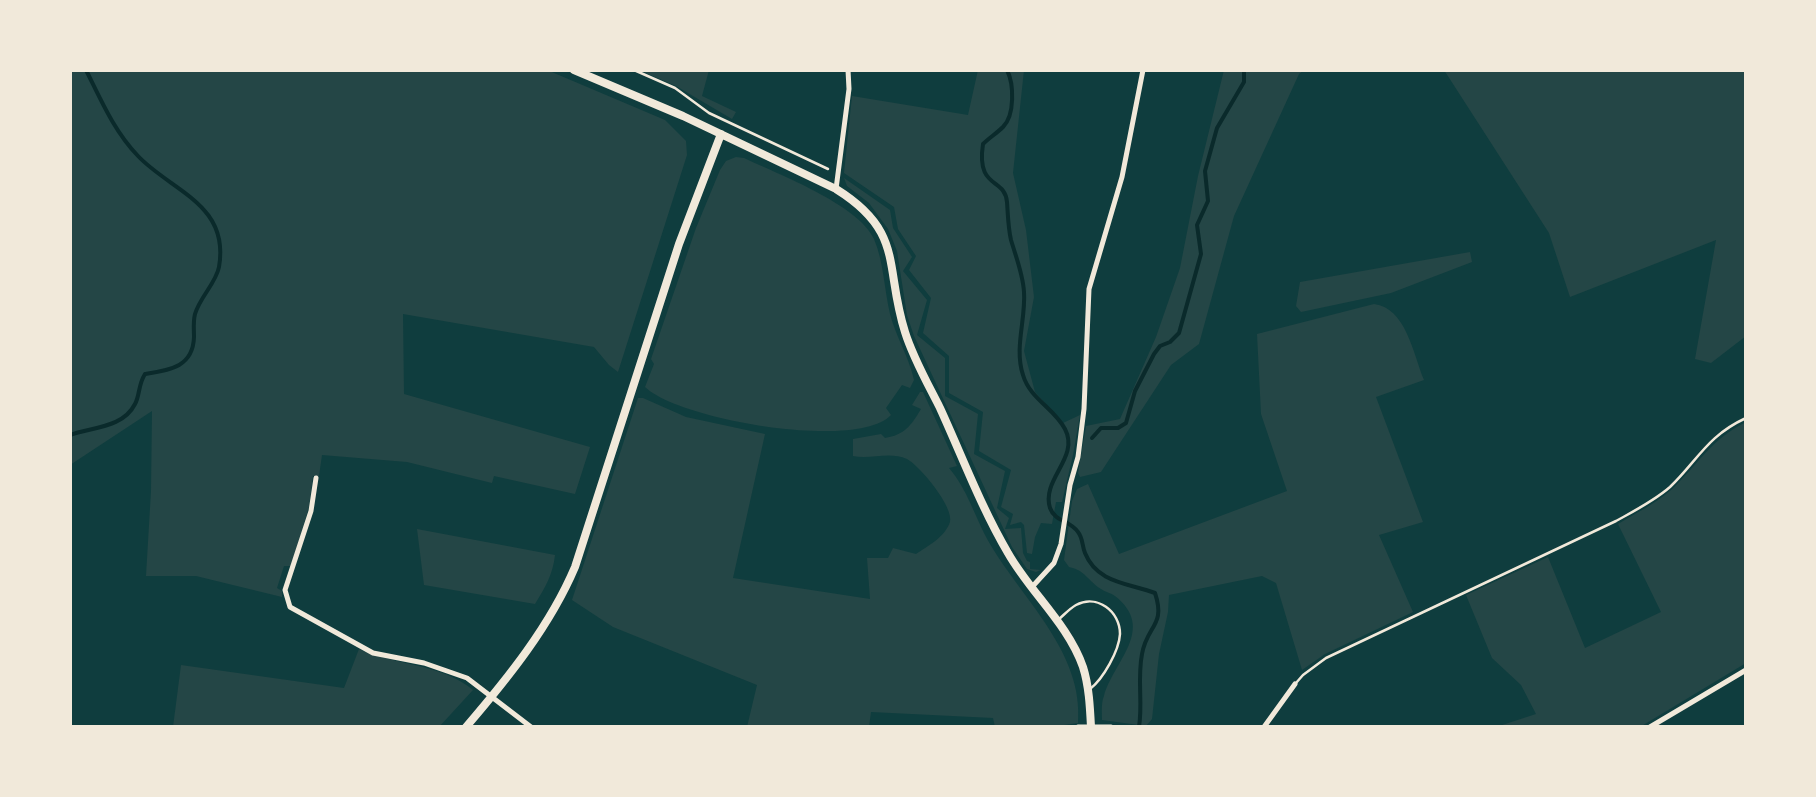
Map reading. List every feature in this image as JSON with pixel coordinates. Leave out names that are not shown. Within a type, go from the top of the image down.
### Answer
[{"type":"street","points":[[574,70],[836,189],[869,214],[887,245],[906,336],[1002,543],[1082,663],[1091,726]]},
{"type":"street","points":[[836,189],[848,70]]},
{"type":"street","points":[[1032,588],[1054,563],[1063,532],[1084,408],[1089,289],[1122,177],[1143,70]]},
{"type":"street","points":[[466,727],[552,614],[576,567],[679,244],[721,134]]},
{"type":"street","points":[[316,478],[311,511],[285,590],[290,606],[373,653],[424,663],[467,678],[531,727]]},
{"type":"street","points":[[1650,727],[1746,670]]},
{"type":"street","points":[[1264,727],[1295,684]]},
{"type":"street","points":[[1078,727],[1111,727]]},
{"type":"lane","points":[[1295,684],[1326,658],[1645,505],[1670,486],[1707,443],[1746,418]]},
{"type":"lane","points":[[1057,621],[1080,602],[1104,604],[1114,613],[1120,635],[1116,648],[1100,678],[1088,690]]},
{"type":"path","points":[[634,70],[675,88],[709,113],[838,172]]},
{"type":"shaded area","points":[[70,70],[547,70],[665,120],[686,141],[687,155],[618,372],[594,347],[403,314],[404,394],[590,447],[575,494],[494,476],[492,483],[407,462],[322,455],[319,476],[313,476],[309,507],[291,566],[284,566],[277,588],[282,597],[196,576],[146,576],[152,411],[70,465]]},
{"type":"shaded area","points":[[639,70],[709,70],[702,96],[736,112],[732,119],[676,86]]},
{"type":"shaded area","points":[[978,70],[1024,70],[1013,173],[1026,230],[1034,297],[1024,351],[1035,392],[1063,423],[1080,415],[1062,502],[1056,502],[1052,524],[1041,523],[1032,554],[1027,553],[1024,525],[1010,525],[1013,514],[1001,507],[1011,470],[979,451],[983,412],[949,393],[949,356],[923,333],[931,298],[909,270],[916,256],[898,229],[894,207],[844,173],[852,96],[968,115]]},
{"type":"shaded area","points":[[1224,70],[1304,70],[1234,216],[1199,344],[1171,365],[1101,472],[1080,477],[1086,426],[1120,419],[1156,337],[1180,268]]},
{"type":"shaded area","points":[[1444,70],[1746,70],[1746,336],[1711,363],[1695,359],[1716,240],[1570,297],[1549,233]]},
{"type":"shaded area","points":[[736,157],[835,203],[866,226],[874,239],[890,314],[914,380],[910,388],[902,385],[886,408],[891,415],[872,425],[843,430],[768,427],[693,410],[645,387],[696,228],[720,170],[726,161]]},
{"type":"shaded area","points":[[844,178],[890,210],[893,228],[912,257],[903,271],[927,300],[917,335],[945,358],[945,396],[978,414],[974,454],[1005,471],[997,508],[1009,518],[1005,529],[1021,528],[1023,553],[1030,569],[1041,570],[1027,569],[1012,547],[914,336],[897,251],[888,229]]},
{"type":"shaded area","points":[[1470,252],[1472,262],[1391,293],[1301,312],[1296,306],[1300,282]]},
{"type":"shaded area","points":[[1374,304],[1385,307],[1401,323],[1424,380],[1376,397],[1423,522],[1379,535],[1413,612],[1325,654],[1302,670],[1276,583],[1262,576],[1169,595],[1152,719],[1146,726],[1102,720],[1103,699],[1129,646],[1132,621],[1127,608],[1115,596],[1064,560],[1077,489],[1088,484],[1119,554],[1287,491],[1261,414],[1257,334]]},
{"type":"shaded area","points":[[920,392],[957,466],[949,468],[990,544],[1061,650],[1077,698],[1078,723],[995,727],[993,718],[871,712],[869,727],[747,727],[757,685],[613,627],[572,600],[638,398],[686,417],[765,434],[733,578],[870,599],[867,558],[888,558],[893,548],[916,554],[940,537],[950,522],[942,497],[913,463],[893,456],[853,456],[853,439],[881,434],[885,438],[906,429],[921,409],[912,405]]},
{"type":"shaded area","points":[[1746,422],[1746,663],[1640,727],[1496,727],[1536,714],[1521,685],[1492,658],[1466,595],[1548,557],[1585,648],[1661,612],[1618,524],[1665,495],[1714,445]]},
{"type":"shaded area","points":[[417,529],[555,555],[552,568],[535,604],[424,585]]},
{"type":"shaded area","points":[[359,649],[447,675],[473,690],[439,727],[173,727],[181,665],[344,688]]},
{"type":"waterway","points":[[70,435],[123,418],[135,404],[145,374],[185,361],[193,347],[195,314],[219,267],[220,246],[207,213],[129,146],[86,70]]},
{"type":"waterway","points":[[1007,70],[1012,91],[1010,115],[1003,127],[983,144],[982,159],[987,176],[1005,194],[1010,235],[1022,279],[1021,365],[1031,391],[1060,422],[1068,440],[1049,497],[1052,513],[1078,532],[1085,553],[1097,570],[1114,580],[1155,593],[1157,619],[1144,644],[1141,664],[1139,727]]},
{"type":"waterway","points":[[1092,438],[1101,428],[1118,428],[1126,423],[1135,391],[1154,354],[1179,333],[1201,254],[1197,225],[1208,201],[1205,171],[1217,128],[1244,82],[1244,70]]}]
